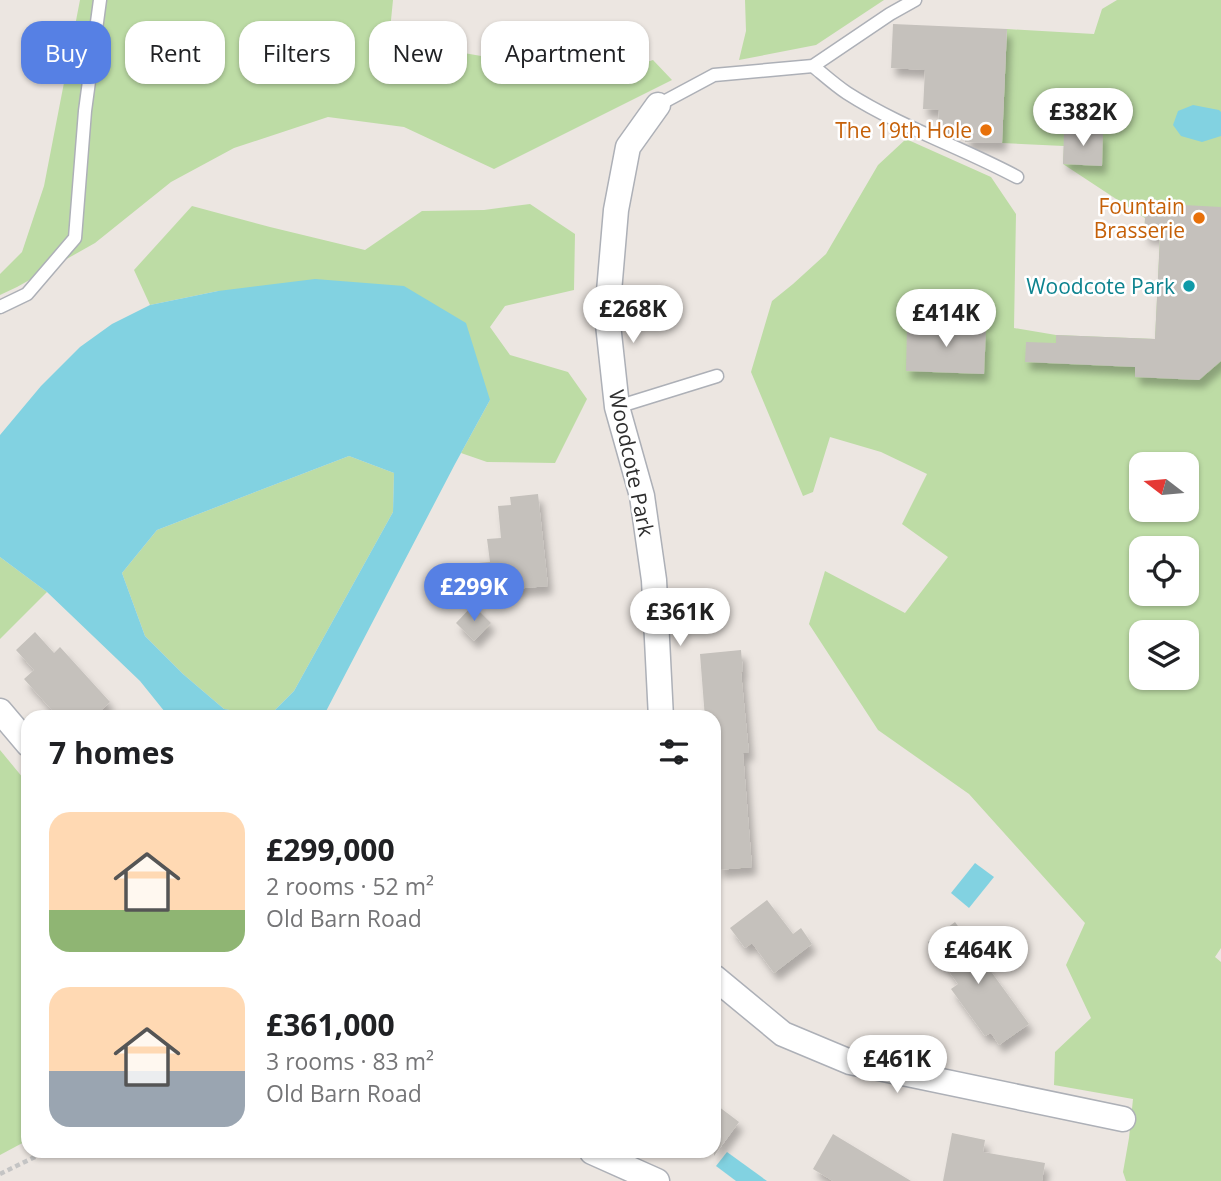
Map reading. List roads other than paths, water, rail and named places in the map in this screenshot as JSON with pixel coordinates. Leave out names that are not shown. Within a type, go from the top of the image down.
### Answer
[{"type":"street","name":"Woodcote Park","points":[[659,105],[628,147],[616,211],[607,316],[617,407],[642,496],[654,580],[660,710]]},
{"type":"street","points":[[0,711],[21,736]]},
{"type":"street","points":[[721,982],[783,1034],[850,1062],[1123,1119]]},
{"type":"street","points":[[609,1158],[657,1181]]},
{"type":"lane","points":[[0,307],[27,294],[75,238],[85,111],[100,0]]},
{"type":"lane","points":[[659,105],[714,75],[813,65],[915,0]]},
{"type":"lane","points":[[813,65],[845,92],[920,133],[987,161],[1017,177]]},
{"type":"lane","points":[[617,407],[717,376]]},
{"type":"water","points":[[1193,105],[1221,112],[1221,136],[1202,142],[1181,136],[1173,125],[1178,111]]},
{"type":"water","points":[[315,279],[404,286],[466,323],[490,400],[327,710],[275,710],[294,691],[393,512],[394,473],[349,456],[157,530],[122,573],[145,636],[183,674],[224,709],[230,710],[163,710],[140,681],[47,592],[0,557],[0,435],[41,386],[80,347],[112,324],[150,305],[218,291]]},
{"type":"water","points":[[975,863],[994,877],[969,908],[951,893]]},
{"type":"water","points":[[727,1152],[767,1181],[736,1181],[716,1166]]},
{"type":"place","name":"The 19th Hole","points":[[986,130]]},
{"type":"place","name":"Fountain Brasserie","points":[[1199,218]]},
{"type":"place","name":"Woodcote Park","points":[[1189,286]]}]
